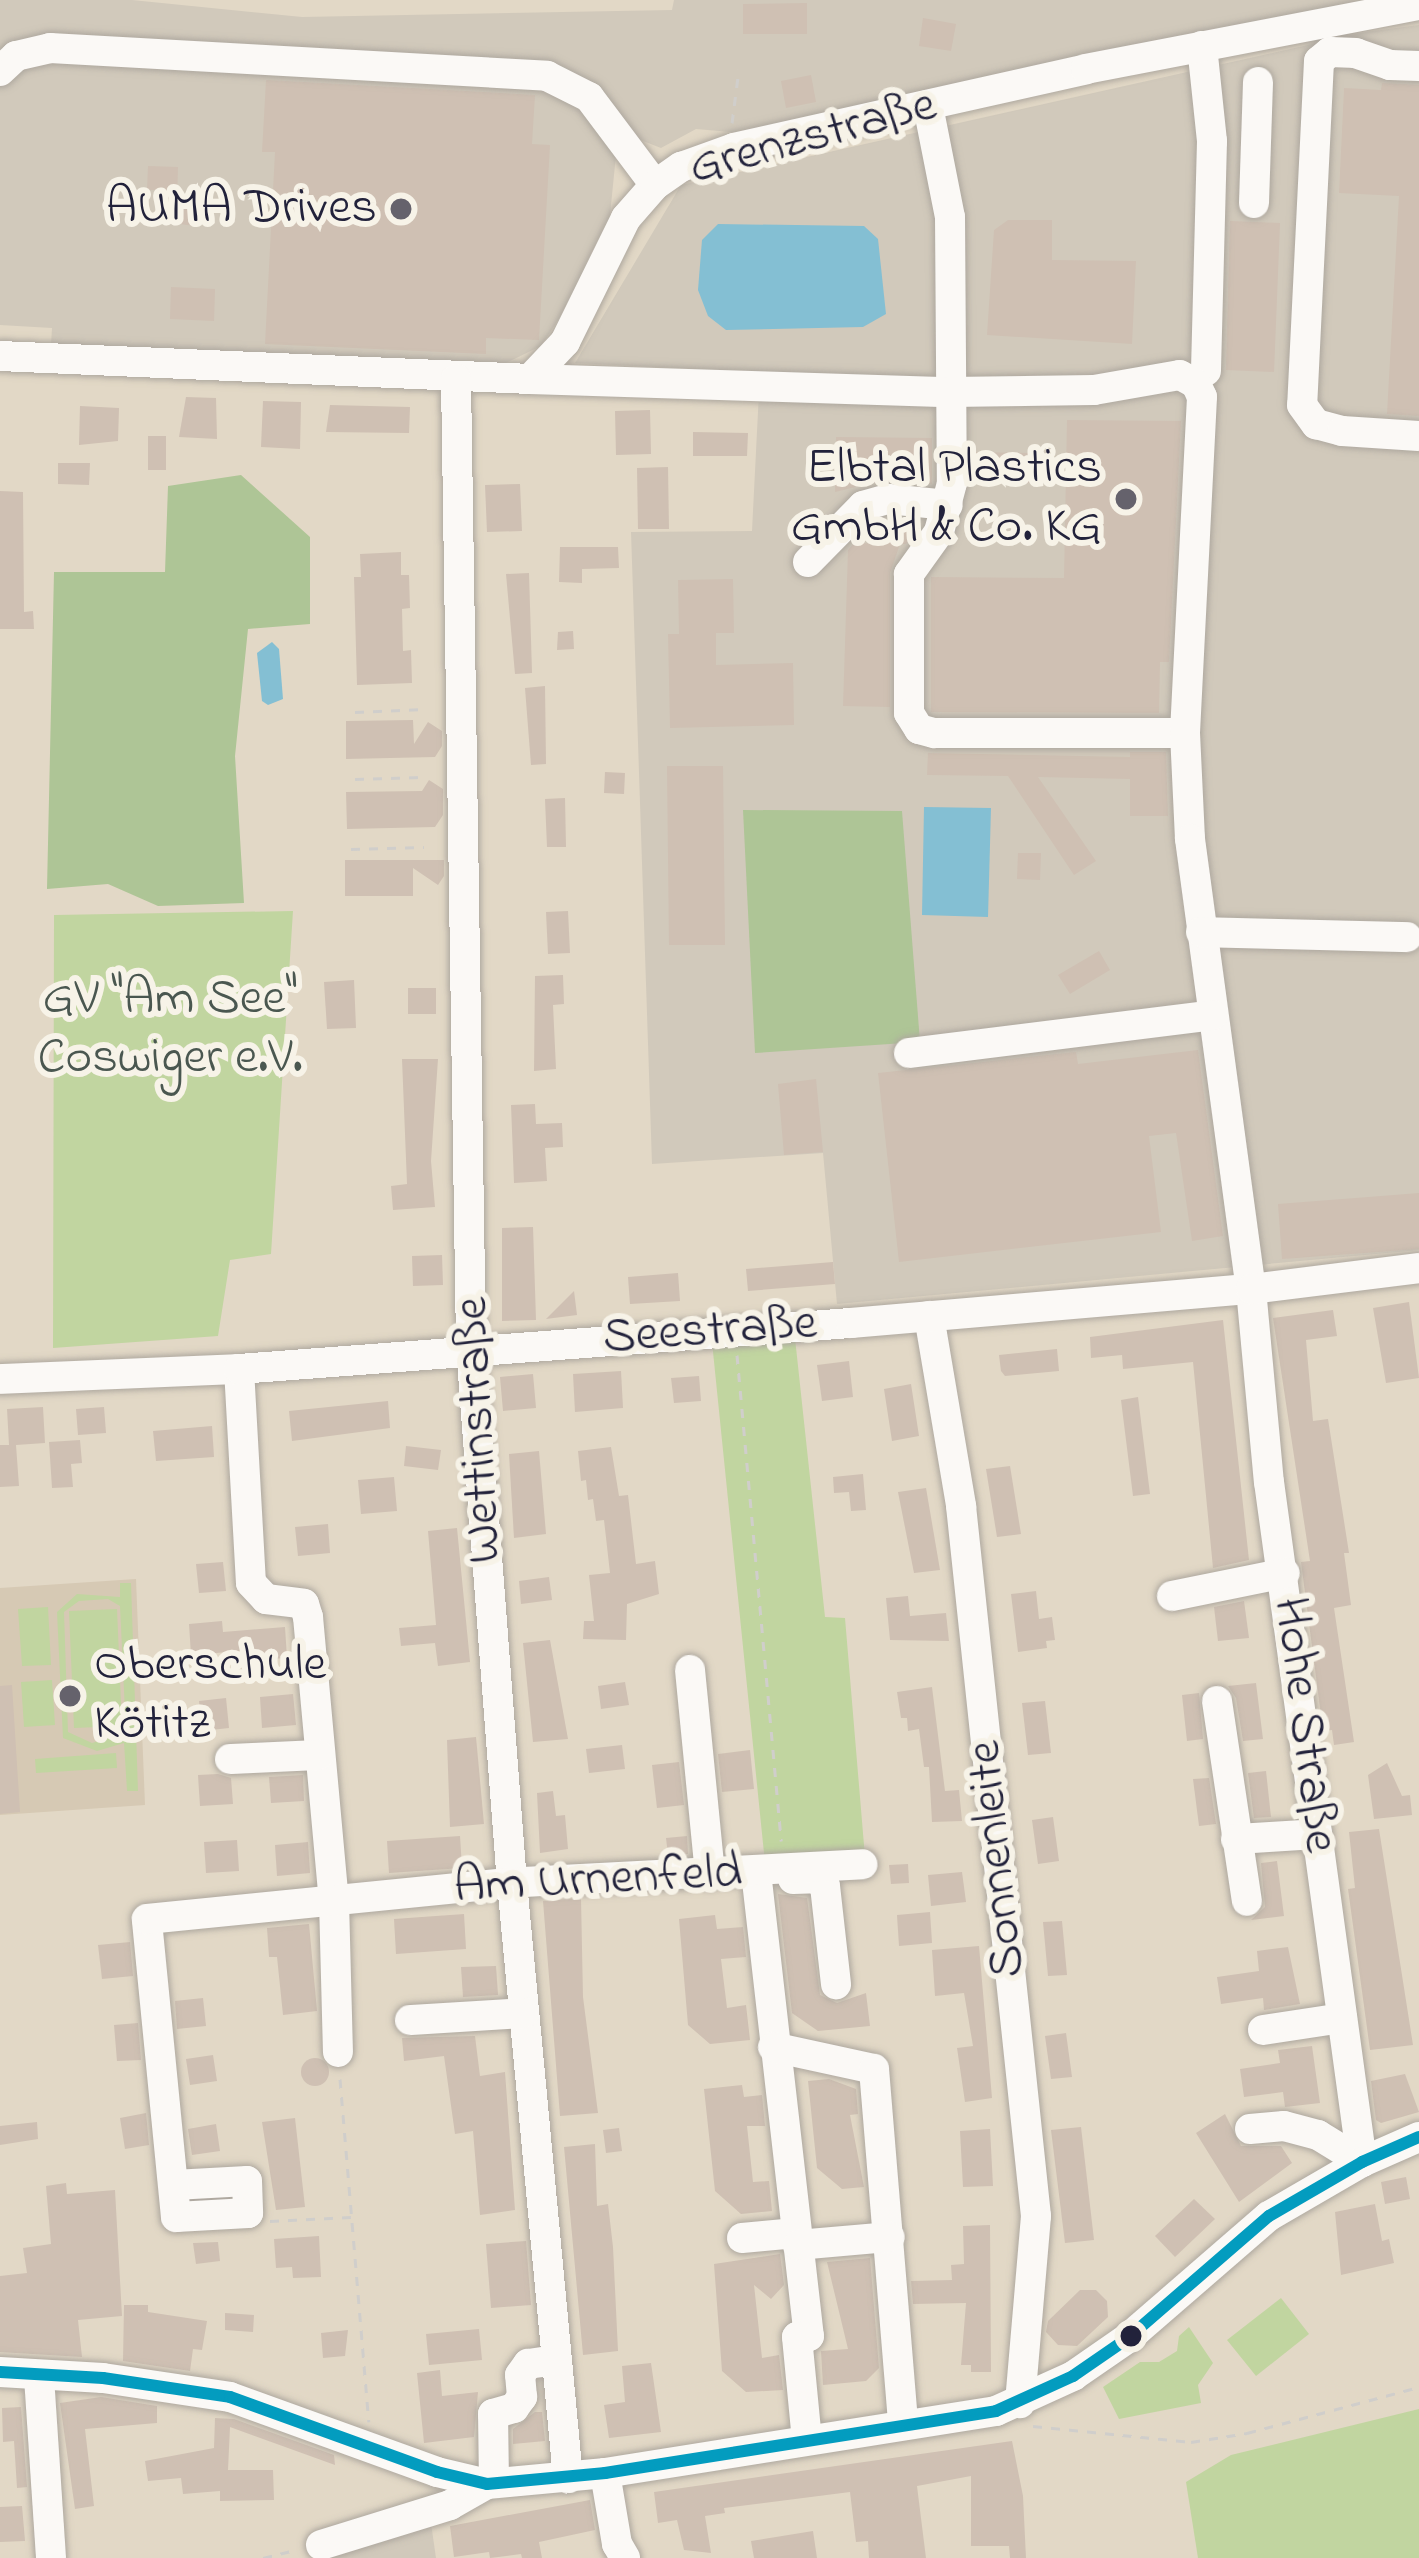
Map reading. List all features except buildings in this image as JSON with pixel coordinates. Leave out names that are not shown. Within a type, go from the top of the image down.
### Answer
[{"type":"street","name":"Grenzstraße","points":[[530,379],[565,342],[626,218],[655,185],[681,167],[734,148],[1202,46],[1327,38],[1419,5]]},
{"type":"street","points":[[1419,66],[1327,38],[1319,61],[1314,80],[1302,405],[1316,424],[1342,431],[1419,436]]},
{"type":"street","points":[[1202,46],[1210,101],[1207,371]]},
{"type":"street","points":[[0,71],[16,56],[50,48],[547,76],[589,97],[655,185]]},
{"type":"street","points":[[1254,203],[1258,82]]},
{"type":"street","points":[[928,106],[950,217],[952,483],[939,532],[909,574],[909,712],[919,729],[1185,733]]},
{"type":"street","points":[[1211,202],[1310,205]]},
{"type":"street","points":[[0,356],[457,379],[949,392]]},
{"type":"street","name":"Hohe Straße","points":[[949,392],[1094,390],[1180,375],[1196,384],[1203,417],[1185,733],[1201,932],[1251,1289],[1269,1482],[1286,1573],[1362,2162]]},
{"type":"street","name":"Wettinstraße","points":[[457,379],[471,1348],[512,1883],[568,2478]]},
{"type":"street","points":[[808,562],[863,506],[888,499],[948,505]]},
{"type":"street","points":[[1201,932],[1407,937]]},
{"type":"street","points":[[908,1053],[1213,1016]]},
{"type":"street","name":"Seestraße","points":[[0,1379],[239,1369],[929,1316],[1251,1289],[1419,1268]]},
{"type":"street","name":"Sonnenleite","points":[[929,1316],[961,1506],[1036,2216],[1008,2407]]},
{"type":"street","points":[[239,1369],[251,1583],[266,1599],[304,1604],[334,1901],[338,2052]]},
{"type":"street","points":[[1172,1596],[1286,1573]]},
{"type":"street","points":[[690,1670],[710,1874]]},
{"type":"street","points":[[1217,1701],[1247,1901]]},
{"type":"street","points":[[230,1759],[319,1755]]},
{"type":"street","points":[[1236,1839],[1317,1834]]},
{"type":"street","name":"Am Urnenfeld","points":[[248,2213],[176,2217],[147,1919],[512,1883],[862,1864]]},
{"type":"street","points":[[807,2440],[797,2337],[809,2336],[773,2047],[765,1870],[816,1879],[825,1886],[836,1984]]},
{"type":"street","points":[[410,2020],[524,2013]]},
{"type":"street","points":[[1263,2030],[1342,2018]]},
{"type":"street","points":[[773,2047],[874,2069],[903,2425]]},
{"type":"street","points":[[1250,2129],[1284,2126],[1318,2135],[1362,2162]]},
{"type":"street","points":[[0,2372],[103,2378],[230,2397],[437,2472],[490,2483],[605,2473],[903,2425],[1008,2407],[1073,2376],[1128,2338],[1269,2216],[1362,2162],[1419,2137]]},
{"type":"street","points":[[742,2238],[890,2237]]},
{"type":"street","points":[[490,2483],[494,2414],[514,2408],[522,2398],[520,2374],[527,2364],[557,2360]]},
{"type":"street","points":[[39,2377],[50,2558]]},
{"type":"street","points":[[605,2473],[616,2544],[625,2558]]},
{"type":"street","points":[[321,2545],[450,2505],[490,2483]]},
{"type":"path","points":[[734,148],[731,129],[739,69]]},
{"type":"path","points":[[355,712],[425,709]]},
{"type":"path","points":[[355,779],[422,777]]},
{"type":"path","points":[[351,849],[424,847]]},
{"type":"path","points":[[734,1330],[765,1870]]},
{"type":"path","points":[[338,2052],[371,2447]]},
{"type":"path","points":[[248,2213],[262,2222],[352,2217]]},
{"type":"path","points":[[1008,2407],[1040,2429],[1191,2442],[1247,2433],[1419,2387]]},
{"type":"path","points":[[263,2558],[321,2545]]},
{"type":"shaded area","points":[[0,0],[132,0],[302,17],[672,10],[674,0],[1368,0],[742,133],[696,129],[661,148],[638,139],[616,155],[610,215],[560,317],[541,346],[504,364],[51,345],[52,328],[0,325]]},
{"type":"shaded area","points":[[1419,25],[1419,1250],[837,1304],[823,1153],[652,1164],[631,532],[752,531],[760,372],[575,363],[681,185],[1366,32]]},
{"type":"shaded area","name":"Oberschule Kötitz","points":[[136,1579],[145,1805],[0,1815],[0,1588]]},
{"type":"shaded area","points":[[431,2523],[436,2558],[314,2558]]},
{"type":"green space","points":[[241,475],[310,537],[310,624],[248,629],[235,756],[244,903],[158,906],[108,884],[47,889],[54,572],[165,572],[168,486]]},
{"type":"green space","points":[[743,810],[902,811],[920,1042],[755,1053]]},
{"type":"green space","name":"GV \"Am See\" Coswiger e.V.","points":[[293,911],[271,1254],[230,1260],[218,1336],[53,1348],[54,915]]},
{"type":"green space","points":[[795,1338],[825,1617],[845,1618],[865,1857],[765,1863],[712,1342]]},
{"type":"green space","points":[[120,1583],[131,1583],[138,1791],[127,1791],[124,1743],[97,1751],[63,1738],[57,1612],[77,1594],[120,1597]],"holes":[[[108,1599],[120,1606],[126,1733],[92,1743],[68,1732],[64,1612],[79,1601]]]},
{"type":"green space","points":[[48,1607],[51,1665],[22,1666],[18,1609]]},
{"type":"green space","points":[[117,1609],[122,1726],[74,1728],[69,1611]]},
{"type":"green space","points":[[52,1680],[55,1725],[24,1727],[21,1682]]},
{"type":"green space","points":[[116,1753],[117,1768],[36,1773],[35,1759]]},
{"type":"green space","points":[[1281,2298],[1309,2334],[1256,2376],[1227,2340]]},
{"type":"green space","points":[[1189,2327],[1213,2363],[1198,2385],[1201,2403],[1119,2419],[1103,2387],[1140,2362],[1159,2362],[1177,2351],[1179,2336]]},
{"type":"green space","points":[[1419,2409],[1419,2558],[1198,2558],[1186,2482],[1231,2455]]},
{"type":"water","points":[[718,224],[864,226],[878,239],[886,314],[863,327],[726,330],[708,316],[698,290],[702,240]]},
{"type":"water","points":[[272,642],[279,649],[283,699],[268,705],[262,701],[257,653]]},
{"type":"water","points":[[924,807],[991,808],[988,917],[922,915]]},
{"type":"transit line","points":[[0,2372],[103,2378],[230,2397],[437,2472],[487,2484],[605,2473],[996,2411],[1073,2376],[1128,2338],[1269,2216],[1362,2162],[1419,2137]]},
{"type":"place","name":"AUMA Drives","points":[[401,209]]},
{"type":"place","name":"Elbtal Plastics GmbH & Co. KG","points":[[1126,499]]},
{"type":"place","name":"Oberschule Kötitz","points":[[70,1696]]}]
